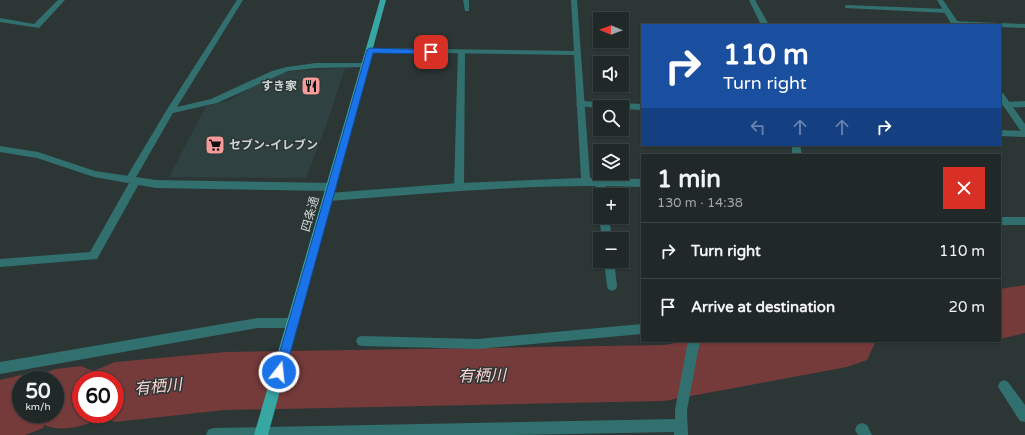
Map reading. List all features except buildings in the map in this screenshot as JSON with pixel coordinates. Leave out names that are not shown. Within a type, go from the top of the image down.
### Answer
[{"type":"main road","name":"四条通","points":[[261,435],[288,344],[383,0]]},
{"type":"street","points":[[0,20],[36,26],[62,0]]},
{"type":"street","points":[[0,263],[93,256],[170,111],[240,0]]},
{"type":"street","points":[[466,0],[467,10]]},
{"type":"street","points":[[574,0],[586,181]]},
{"type":"street","points":[[752,0],[764,24]]},
{"type":"street","points":[[940,0],[955,24]]},
{"type":"street","points":[[847,7],[947,10]]},
{"type":"street","points":[[1001,25],[1025,26]]},
{"type":"street","points":[[370,50],[577,53]]},
{"type":"street","points":[[459,187],[461,52]]},
{"type":"street","points":[[170,111],[192,108],[220,99],[261,78],[286,69],[311,66],[366,65]]},
{"type":"street","points":[[1001,97],[1025,133]]},
{"type":"street","points":[[580,104],[641,107]]},
{"type":"street","points":[[1006,105],[1025,104]]},
{"type":"street","points":[[1001,133],[1025,133]]},
{"type":"street","points":[[0,149],[38,155],[94,174],[156,184],[332,187]]},
{"type":"street","points":[[329,197],[459,187],[586,181],[641,183]]},
{"type":"street","points":[[600,181],[601,188]]},
{"type":"street","points":[[1001,221],[1025,221]]},
{"type":"street","points":[[610,268],[612,286]]},
{"type":"street","points":[[0,368],[257,323],[293,322]]},
{"type":"street","points":[[362,340],[478,344],[641,329]]},
{"type":"street","points":[[213,435],[681,430],[681,410],[694,342]]},
{"type":"street","points":[[1004,386],[1025,416]]},
{"type":"shaded area","points":[[345,68],[326,126],[306,178],[169,177],[206,106],[230,100],[262,81],[278,74],[294,71]]},
{"type":"waterway","name":"有栖川","points":[[1001,314],[1025,309]]},
{"type":"waterway","name":"有栖川","points":[[124,391],[225,381],[664,373],[841,342]]},
{"type":"waterway","name":"有栖川","points":[[64,398],[72,397]]},
{"type":"waterway","name":"有栖川","points":[[0,411],[12,408]]},
{"type":"place","name":"すき家","points":[[311,86]]},
{"type":"place","name":"セブン-イレブン","points":[[215,145]]},
{"type":"route","points":[[279,372],[370,50],[431,52]]}]
